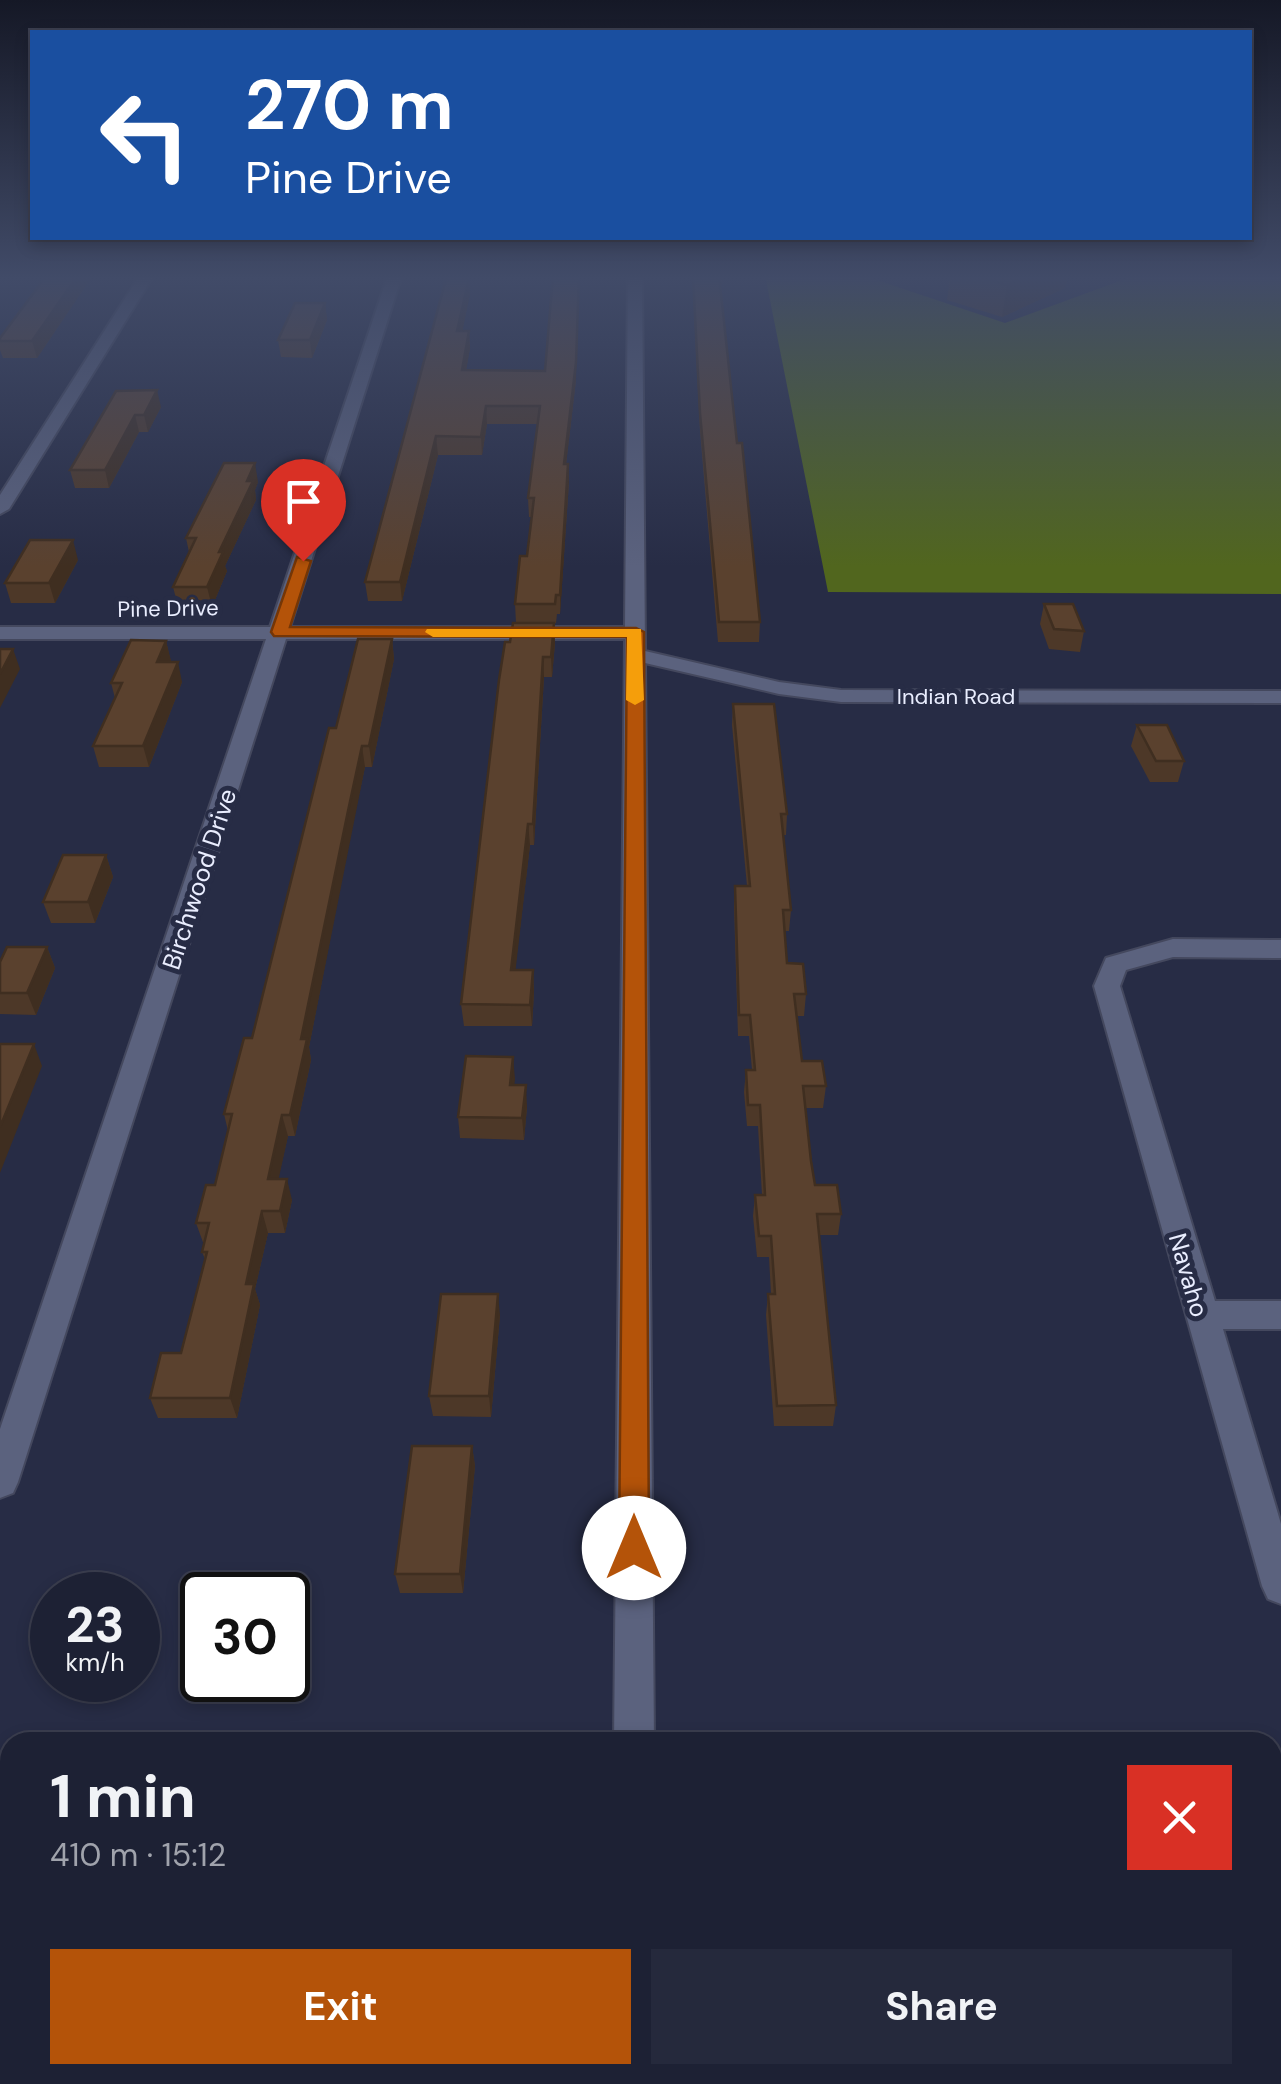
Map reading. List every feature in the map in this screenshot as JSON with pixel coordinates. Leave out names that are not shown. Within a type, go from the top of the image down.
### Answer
[{"type":"street","points":[[0,509],[86,372]]},
{"type":"street","name":"Birchwood Drive","points":[[0,1482],[363,372]]},
{"type":"street","points":[[634,1732],[635,372]]},
{"type":"street","name":"Pine Drive","points":[[0,633],[280,632],[635,644]]},
{"type":"street","name":"Indian Road","points":[[635,644],[820,694],[1281,697]]},
{"type":"street","name":"Navaho","points":[[1281,949],[1173,948],[1115,964],[1107,986],[1281,1586]]},
{"type":"street","points":[[1201,1315],[1281,1315]]},
{"type":"green space","points":[[784,372],[1281,372],[1281,594],[828,592]]},
{"type":"building","points":[[421,372],[575,372],[564,464],[568,464],[560,595],[556,595],[555,604],[515,604],[520,556],[527,556],[534,498],[528,498],[540,406],[486,406],[481,437],[436,436],[400,582],[365,582]]},
{"type":"building","points":[[698,372],[729,372],[737,443],[742,443],[760,622],[719,622]]},
{"type":"building","points":[[157,390],[144,415],[135,415],[105,470],[70,470],[116,391]]},
{"type":"building","points":[[224,463],[255,463],[247,481],[253,481],[207,587],[173,587],[196,538],[186,538]]},
{"type":"building","points":[[30,540],[73,540],[49,583],[5,583]]},
{"type":"building","points":[[1044,604],[1073,604],[1084,631],[1054,629]]},
{"type":"building","points":[[513,623],[554,623],[551,657],[543,657],[533,824],[528,824],[511,970],[533,970],[530,1005],[461,1004],[499,680],[505,642],[510,642]]},
{"type":"building","points":[[358,639],[392,639],[369,746],[362,746],[348,811],[301,1039],[307,1039],[290,1115],[282,1115],[268,1179],[287,1179],[280,1211],[262,1211],[246,1284],[254,1284],[230,1398],[150,1398],[161,1353],[181,1353],[207,1252],[202,1252],[209,1223],[196,1223],[206,1185],[215,1185],[232,1114],[224,1114],[244,1038],[252,1038],[329,728],[336,728]]},
{"type":"building","points":[[131,640],[166,641],[157,662],[178,662],[143,746],[93,746],[122,683],[111,683]]},
{"type":"building","points":[[0,649],[13,649],[0,674]]},
{"type":"building","points":[[733,704],[774,704],[787,814],[781,814],[791,910],[783,910],[787,963],[803,964],[806,994],[794,994],[802,1061],[822,1061],[826,1086],[803,1086],[811,1161],[815,1185],[837,1185],[841,1214],[817,1214],[836,1405],[777,1406],[768,1294],[775,1294],[771,1236],[759,1236],[755,1195],[765,1195],[760,1105],[748,1105],[746,1070],[755,1070],[750,1015],[739,1015],[735,886],[750,886]]},
{"type":"building","points":[[1137,725],[1167,725],[1184,761],[1156,761]]},
{"type":"building","points":[[63,855],[106,855],[88,902],[43,902]]},
{"type":"building","points":[[7,947],[47,947],[27,993],[0,993],[0,962]]},
{"type":"building","points":[[0,1044],[34,1044],[0,1127]]},
{"type":"building","points":[[466,1056],[513,1057],[510,1085],[526,1085],[522,1118],[458,1117]]},
{"type":"building","points":[[441,1294],[498,1294],[489,1396],[429,1396]]},
{"type":"building","points":[[412,1446],[472,1446],[460,1574],[395,1574]]},
{"type":"slow traffic","points":[[433,632],[636,632],[635,700]]},
{"type":"route","points":[[303,561],[280,632],[636,632],[634,1548]]}]
